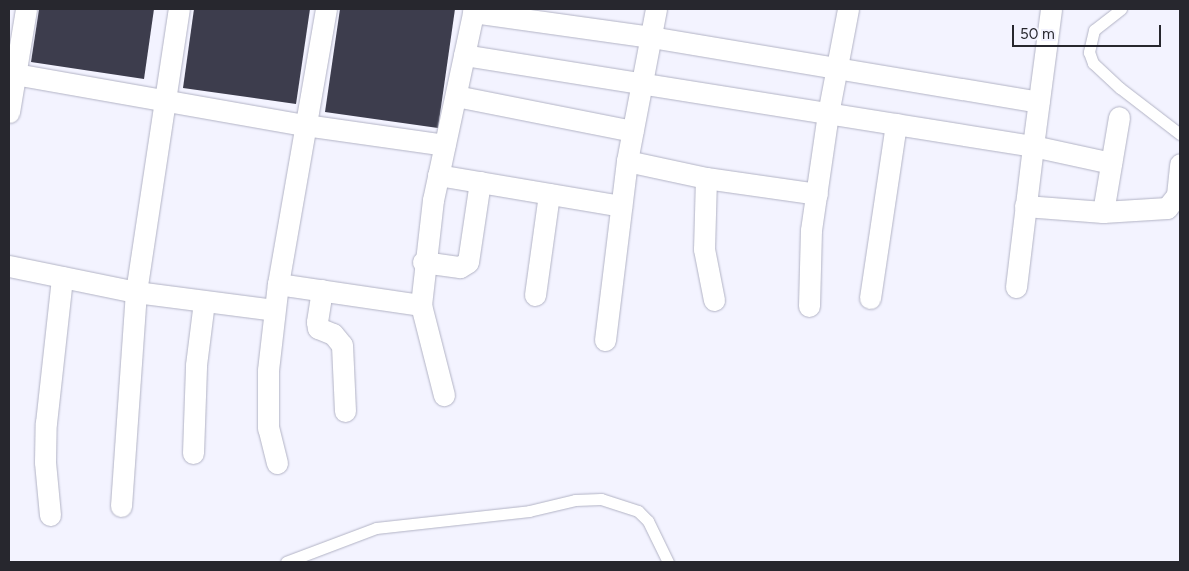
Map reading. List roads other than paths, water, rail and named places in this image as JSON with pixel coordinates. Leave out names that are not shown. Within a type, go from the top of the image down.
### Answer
[{"type":"street","points":[[9,112],[12,74],[26,9]]},
{"type":"street","points":[[121,506],[136,292],[179,9]]},
{"type":"street","points":[[277,463],[266,404],[274,310],[326,9]]},
{"type":"street","points":[[605,340],[627,161],[656,9]]},
{"type":"street","points":[[809,306],[811,230],[828,114],[848,9]]},
{"type":"street","points":[[1016,287],[1051,9]]},
{"type":"street","points":[[444,395],[421,304],[423,262],[438,175],[474,10],[651,37],[1039,102]]},
{"type":"street","points":[[464,54],[1033,146],[1111,163]]},
{"type":"street","points":[[12,74],[164,102],[445,145]]},
{"type":"street","points":[[456,96],[633,131]]},
{"type":"street","points":[[1102,212],[1119,117]]},
{"type":"street","points":[[870,298],[896,124]]},
{"type":"street","points":[[627,161],[706,178],[817,194]]},
{"type":"street","points":[[1025,206],[1102,212],[1167,208],[1178,195],[1180,164]]},
{"type":"street","points":[[438,175],[621,206]]},
{"type":"street","points":[[706,178],[704,249],[714,300]]},
{"type":"street","points":[[423,262],[460,267],[468,262],[480,182]]},
{"type":"street","points":[[535,295],[549,194]]},
{"type":"street","points":[[9,266],[136,292],[274,310]]},
{"type":"street","points":[[50,515],[44,462],[46,423],[62,277]]},
{"type":"street","points":[[278,284],[421,304]]},
{"type":"street","points":[[322,290],[317,322],[318,328],[333,334],[342,345],[345,411]]},
{"type":"street","points":[[193,453],[196,365],[204,302]]},
{"type":"lane","points":[[1121,9],[1094,30],[1089,52],[1093,63],[1109,80],[1180,134]]},
{"type":"lane","points":[[286,562],[376,528],[529,511],[575,500],[601,499],[638,510],[648,522],[668,562]]}]
